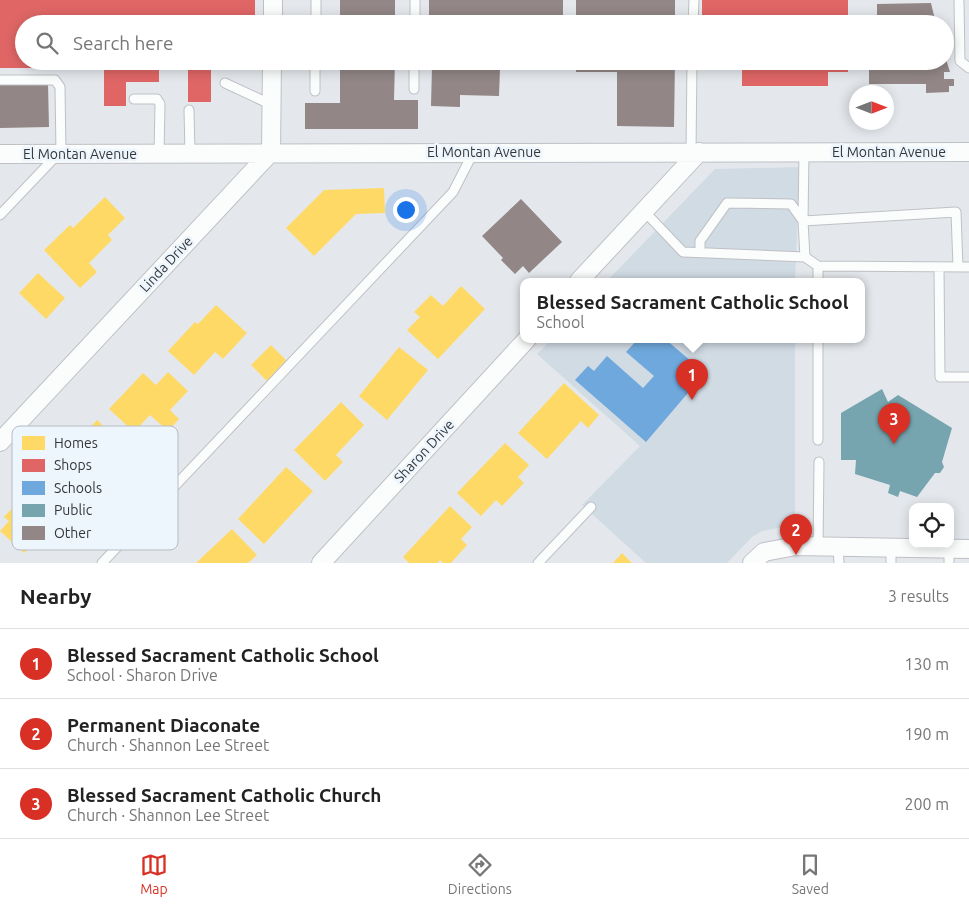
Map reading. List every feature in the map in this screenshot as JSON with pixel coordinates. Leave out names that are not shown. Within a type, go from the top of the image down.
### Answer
[{"type":"street","points":[[273,0],[273,15]]},
{"type":"street","points":[[271,152],[272,70]]},
{"type":"street","name":"Linda Drive","points":[[15,426],[271,152]]},
{"type":"street","points":[[583,278],[695,152]]},
{"type":"street","name":"El Montan Avenue","points":[[0,154],[969,152]]},
{"type":"street","name":"Sharon Drive","points":[[321,563],[523,343]]},
{"type":"street","name":"Linda Drive","points":[[0,442],[12,429]]},
{"type":"street","points":[[752,563],[764,552],[796,546],[818,546],[839,555],[949,556],[969,549]]},
{"type":"lane","points":[[316,0],[316,15]]},
{"type":"lane","points":[[415,0],[415,15]]},
{"type":"lane","points":[[693,15],[694,0]]},
{"type":"lane","points":[[958,1],[969,11]]},
{"type":"lane","points":[[958,1],[960,61],[969,68]]},
{"type":"lane","points":[[315,70],[315,90]]},
{"type":"lane","points":[[414,70],[414,89]]},
{"type":"lane","points":[[692,70],[695,152]]},
{"type":"lane","points":[[0,80],[55,80],[60,87],[59,154],[0,215]]},
{"type":"lane","points":[[225,83],[272,105]]},
{"type":"lane","points":[[134,99],[157,99],[160,104],[159,153]]},
{"type":"lane","points":[[189,110],[190,153]]},
{"type":"lane","points":[[178,482],[452,192],[473,152]]},
{"type":"lane","points":[[804,152],[803,221],[805,257]]},
{"type":"lane","points":[[700,252],[700,242],[727,202],[791,204],[803,221]]},
{"type":"lane","points":[[644,211],[683,252],[805,257],[818,266],[969,267]]},
{"type":"lane","points":[[803,221],[956,212],[958,267]]},
{"type":"lane","points":[[818,266],[818,278]]},
{"type":"lane","points":[[939,267],[940,377],[969,377]]},
{"type":"lane","points":[[818,343],[818,440]]},
{"type":"lane","points":[[818,546],[819,462]]},
{"type":"lane","points":[[538,563],[591,507]]},
{"type":"lane","points":[[102,563],[114,550]]},
{"type":"shaded area","points":[[800,167],[795,278],[610,278],[715,169]]},
{"type":"shaded area","points":[[548,343],[795,343],[795,525],[762,531],[752,537],[727,563],[646,563],[582,505],[640,446],[537,354]]},
{"type":"building: Homes","points":[[384,188],[385,213],[356,214],[314,256],[286,228],[324,190]]},
{"type":"building: Homes","points":[[105,197],[125,218],[108,235],[112,240],[89,263],[97,272],[80,288],[44,250],[70,225],[73,228]]},
{"type":"building: Homes","points":[[38,273],[65,298],[46,319],[19,293]]},
{"type":"building: Homes","points":[[461,286],[485,309],[438,359],[407,330],[420,317],[414,312],[431,295],[443,306]]},
{"type":"building: Homes","points":[[216,305],[247,333],[223,359],[215,352],[194,375],[168,351],[195,322],[198,324]]},
{"type":"building: Homes","points":[[271,345],[286,360],[267,381],[251,365]]},
{"type":"building: Homes","points":[[399,347],[428,370],[387,420],[359,396]]},
{"type":"building: Homes","points":[[168,372],[188,391],[170,410],[179,419],[173,426],[162,426],[150,415],[140,426],[127,426],[109,409],[143,373],[156,385]]},
{"type":"building: Homes","points":[[564,383],[599,415],[588,428],[581,421],[547,459],[518,433]]},
{"type":"building: Homes","points":[[341,402],[364,425],[336,455],[343,462],[325,481],[294,450]]},
{"type":"building: Homes","points":[[97,420],[103,426],[91,426]]},
{"type":"building: Homes","points":[[505,443],[529,465],[518,477],[524,483],[502,506],[496,500],[481,516],[457,493]]},
{"type":"building: Homes","points":[[286,467],[313,491],[264,544],[238,519]]},
{"type":"building: Homes","points":[[450,506],[472,527],[461,539],[467,545],[451,563],[443,563],[440,560],[438,563],[409,563],[403,557]]},
{"type":"building: Homes","points":[[12,508],[12,542],[0,531],[9,521],[4,517]]},
{"type":"building: Homes","points":[[232,529],[257,555],[248,563],[196,563]]},
{"type":"building: Homes","points":[[622,553],[632,563],[613,563]]},
{"type":"building: Shops","points":[[0,0],[255,0],[255,15],[15,15],[15,68],[0,68]]},
{"type":"building: Shops","points":[[702,0],[848,0],[848,15],[702,15]]},
{"type":"building: Shops","points":[[104,70],[159,70],[159,82],[126,82],[126,106],[104,106]]},
{"type":"building: Shops","points":[[188,70],[211,70],[211,102],[188,102]]},
{"type":"building: Shops","points":[[742,70],[848,70],[848,72],[828,72],[828,86],[742,86]]},
{"type":"building: Schools","points":[[634,343],[670,343],[705,373],[646,442],[575,380],[588,366],[594,371],[607,356],[643,388],[654,376],[626,352]]},
{"type":"building: Public","points":[[882,389],[888,402],[898,395],[952,428],[942,462],[944,467],[940,473],[935,473],[917,497],[900,491],[898,497],[888,493],[890,485],[855,474],[856,460],[841,460],[841,413]]},
{"type":"building: Other","points":[[340,0],[395,0],[395,15],[340,15]]},
{"type":"building: Other","points":[[429,0],[563,0],[563,15],[429,15]]},
{"type":"building: Other","points":[[576,0],[675,0],[675,15],[576,15]]},
{"type":"building: Other","points":[[931,3],[934,15],[877,15],[877,4]]},
{"type":"building: Other","points":[[340,70],[395,70],[394,100],[418,100],[418,129],[305,129],[305,103],[340,103]]},
{"type":"building: Other","points":[[432,70],[500,70],[499,96],[460,95],[460,107],[431,106]]},
{"type":"building: Other","points":[[576,70],[675,70],[674,127],[617,126],[617,72],[576,72]]},
{"type":"building: Other","points":[[869,70],[949,70],[950,72],[944,72],[944,79],[954,79],[954,86],[949,86],[949,92],[926,93],[926,84],[869,84]]},
{"type":"building: Other","points":[[48,84],[49,127],[0,128],[0,85]]},
{"type":"building: Other","points":[[521,199],[562,242],[529,273],[523,266],[515,274],[482,236]]},
{"type":"place","name":"Blessed Sacrament Catholic School","points":[[692,400]]},
{"type":"place","name":"Blessed Sacrament Catholic Church","points":[[894,444]]},
{"type":"place","name":"Permanent Diaconate","points":[[796,555]]}]
